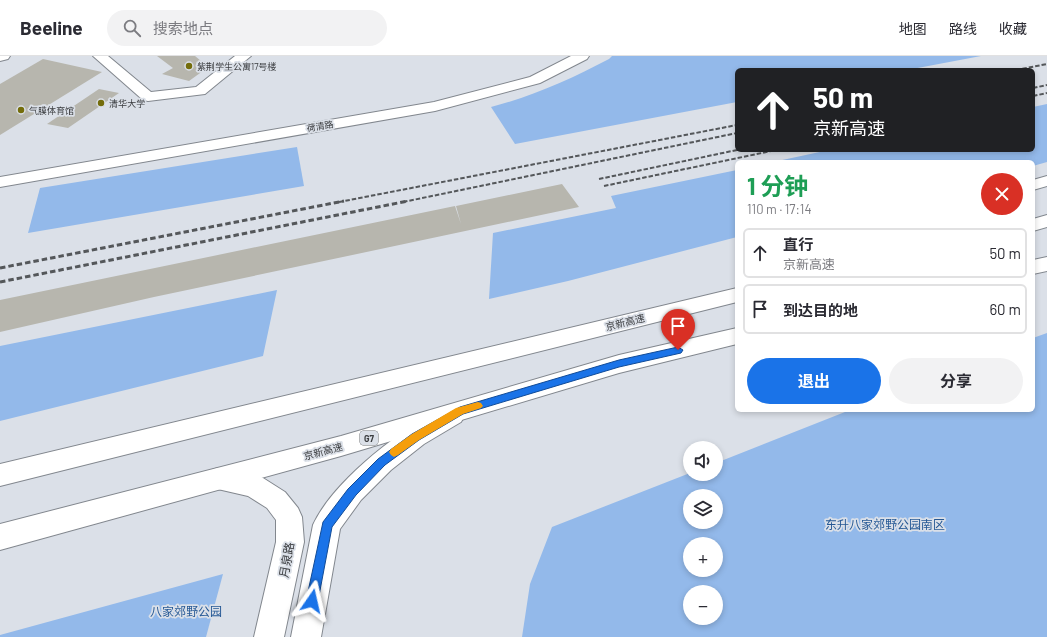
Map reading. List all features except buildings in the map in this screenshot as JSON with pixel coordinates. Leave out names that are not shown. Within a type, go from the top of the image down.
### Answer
[{"type":"main road","points":[[100,56],[148,97],[200,91],[244,56]]},
{"type":"main road","name":"荷清路","points":[[0,182],[435,106],[535,80],[582,56]]},
{"type":"main road","name":"荷清路","points":[[0,168],[52,173]]},
{"type":"main road","points":[[1035,184],[1047,181]]},
{"type":"main road","points":[[1035,225],[1047,222]]},
{"type":"main road","points":[[1035,267],[1047,264]]},
{"type":"main road","points":[[642,318],[735,286]]},
{"type":"main road","name":"京新高速","points":[[0,475],[735,295]]},
{"type":"main road","name":"京新高速","points":[[0,537],[341,446],[619,364],[735,336]]},
{"type":"main road","points":[[306,637],[327,525],[352,492],[382,462],[415,437],[460,411]]},
{"type":"main road","name":"月泉路","points":[[218,479],[254,486],[276,500],[289,517],[290,542],[269,637]]},
{"type":"green space","points":[[612,56],[981,56],[918,68],[735,68],[735,102],[515,144],[491,107],[522,98],[552,86],[609,59]]},
{"type":"green space","points":[[1047,104],[1047,162],[1035,165],[1035,160],[782,160],[820,152],[1035,152],[1035,107]]},
{"type":"green space","points":[[297,147],[304,186],[28,233],[40,188]]},
{"type":"green space","points":[[735,170],[735,238],[568,281],[489,299],[493,233],[616,208],[611,196]]},
{"type":"green space","points":[[277,290],[263,356],[0,421],[0,346]]},
{"type":"green space","name":"东升八家郊野公园南区","points":[[1047,333],[1047,637],[522,637],[530,584],[552,527],[683,476],[683,481],[723,481],[723,460],[845,412],[1035,412],[1035,337]]},
{"type":"green space","name":"八家郊野公园","points":[[223,574],[206,637],[0,637],[0,635]]},
{"type":"railway","points":[[1026,68],[1047,64]]},
{"type":"railway","points":[[1035,88],[1047,85]]},
{"type":"railway","points":[[1035,96],[1047,93]]},
{"type":"railway","points":[[339,202],[735,125]]},
{"type":"railway","points":[[404,202],[735,133]]},
{"type":"railway","points":[[599,179],[735,150]]},
{"type":"railway","points":[[604,186],[766,152]]},
{"type":"railway","points":[[0,268],[344,201]]},
{"type":"railway","points":[[404,202],[408,201]]},
{"type":"railway","points":[[0,282],[404,202]]},
{"type":"slow traffic","points":[[394,452],[415,437],[460,411],[478,406]]},
{"type":"place","name":"紫荆学生公寓17号楼","points":[[189,66]]},
{"type":"place","name":"清华大学","points":[[101,103]]},
{"type":"place","name":"气膜体育馆","points":[[21,110]]},
{"type":"route","points":[[312,601],[327,525],[352,492],[382,462],[415,437],[460,411],[619,364],[678,350]]}]
